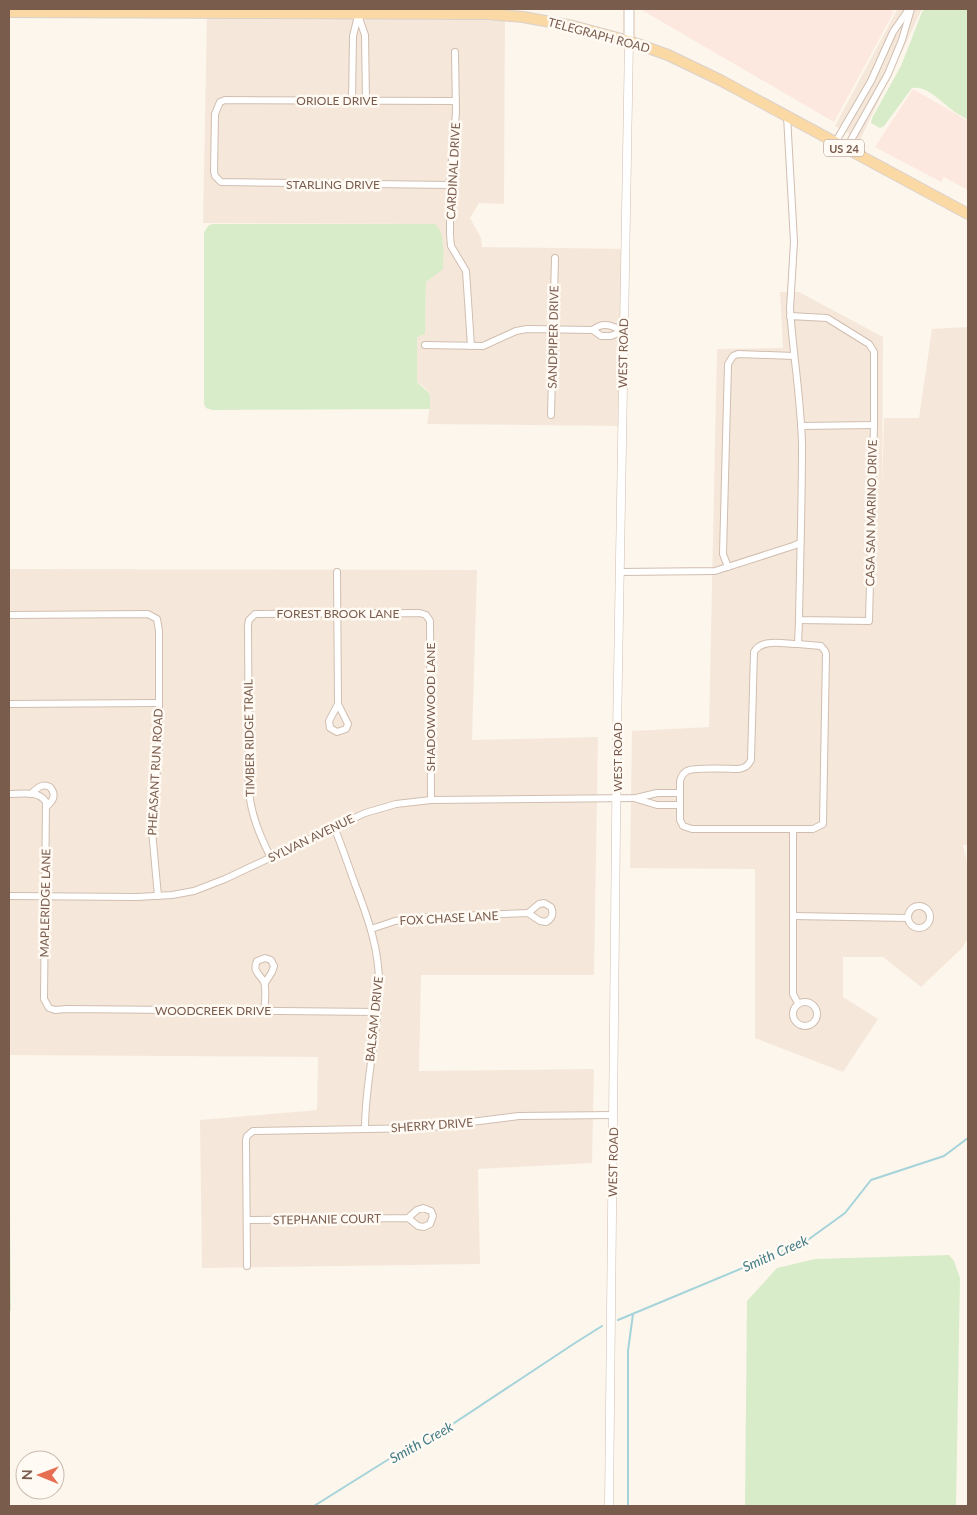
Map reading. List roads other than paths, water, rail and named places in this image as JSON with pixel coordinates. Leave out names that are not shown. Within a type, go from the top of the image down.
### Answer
[{"type":"main road","name":"WEST ROAD","points":[[629,9],[629,41]]},
{"type":"main road","name":"TELEGRAPH ROAD","points":[[9,12],[488,14],[523,17],[573,26],[629,41],[684,62],[968,214]]},
{"type":"street","points":[[835,143],[871,81],[893,32],[910,9]]},
{"type":"street","points":[[846,149],[894,60],[910,9]]},
{"type":"street","points":[[352,100],[353,36],[358,14]]},
{"type":"street","points":[[358,14],[365,35],[366,100]]},
{"type":"street","name":"WEST ROAD","points":[[609,1506],[623,331],[629,41]]},
{"type":"street","name":"CARDINAL DRIVE","points":[[455,52],[456,101],[450,185],[450,240],[455,254],[466,271],[471,346]]},
{"type":"street","points":[[871,81],[881,86]]},
{"type":"street","name":"ORIOLE DRIVE","points":[[217,179],[214,171],[215,114],[220,102],[227,100],[456,101]]},
{"type":"street","points":[[787,116],[794,242],[790,288],[790,316],[801,426],[798,644]]},
{"type":"street","name":"STARLING DRIVE","points":[[217,179],[224,183],[450,185]]},
{"type":"street","name":"SANDPIPER DRIVE","points":[[551,415],[554,258]]},
{"type":"street","name":"CASA SAN MARINO DRIVE","points":[[790,316],[828,318],[872,348],[875,358],[869,621],[798,620]]},
{"type":"street","points":[[593,330],[598,326],[606,324],[623,331]]},
{"type":"street","points":[[425,345],[483,346],[522,329],[593,330],[601,336],[611,336],[623,331]]},
{"type":"street","points":[[728,567],[723,554],[728,364],[733,356],[738,354],[794,356]]},
{"type":"street","points":[[801,426],[874,425]]},
{"type":"street","points":[[620,572],[706,572],[728,567],[800,543]]},
{"type":"street","points":[[338,572],[338,704]]},
{"type":"street","name":"FOREST BROOK LANE","points":[[251,616],[259,613],[420,612],[426,615]]},
{"type":"street","name":"PHEASANT RUN ROAD","points":[[9,615],[148,614],[157,619],[159,630],[158,752],[152,831],[158,896]]},
{"type":"street","name":"SHADOWWOOD LANE","points":[[426,615],[430,621],[430,800]]},
{"type":"street","name":"TIMBER RIDGE TRAIL","points":[[251,616],[248,625],[249,791],[257,828],[271,858]]},
{"type":"street","points":[[764,644],[821,646],[826,654],[823,824],[817,828],[793,829],[690,829],[683,826],[680,820],[680,793],[682,776],[688,770],[738,769],[748,765],[751,760],[754,652],[759,646],[764,644]]},
{"type":"street","points":[[9,704],[158,703]]},
{"type":"street","points":[[9,794],[31,794],[39,786],[50,787],[54,796],[46,807]]},
{"type":"street","points":[[636,798],[656,793],[680,793]]},
{"type":"street","name":"MAPLERIDGE LANE","points":[[31,794],[37,794],[46,802],[44,1000],[49,1008]]},
{"type":"street","points":[[636,798],[657,805],[680,805]]},
{"type":"street","name":"SYLVAN AVENUE","points":[[9,896],[158,896],[183,893],[205,887],[271,858],[359,815],[382,807],[406,802],[430,800],[636,798]]},
{"type":"street","name":"BALSAM DRIVE","points":[[334,827],[371,929],[379,962],[380,990],[366,1091],[365,1128]]},
{"type":"street","points":[[793,829],[793,994],[798,1003]]},
{"type":"street","name":"FOX CHASE LANE","points":[[371,929],[404,919],[528,913]]},
{"type":"street","points":[[793,916],[907,918]]},
{"type":"street","points":[[265,983],[265,1010]]},
{"type":"street","name":"WOODCREEK DRIVE","points":[[49,1008],[55,1010],[377,1012]]},
{"type":"street","name":"SHERRY DRIVE","points":[[247,1220],[246,1140],[250,1133],[258,1130],[431,1127],[519,1116],[613,1115]]},
{"type":"street","name":"STEPHANIE COURT","points":[[247,1220],[408,1218]]},
{"type":"street","points":[[247,1220],[248,1266]]},
{"type":"waterway","name":"Smith Creek","points":[[618,1320],[805,1242],[845,1213],[871,1180],[944,1156],[968,1138]]},
{"type":"waterway","points":[[628,1506],[628,1351],[633,1314]]},
{"type":"waterway","name":"Smith Creek","points":[[314,1506],[389,1459],[424,1443],[602,1326]]}]
